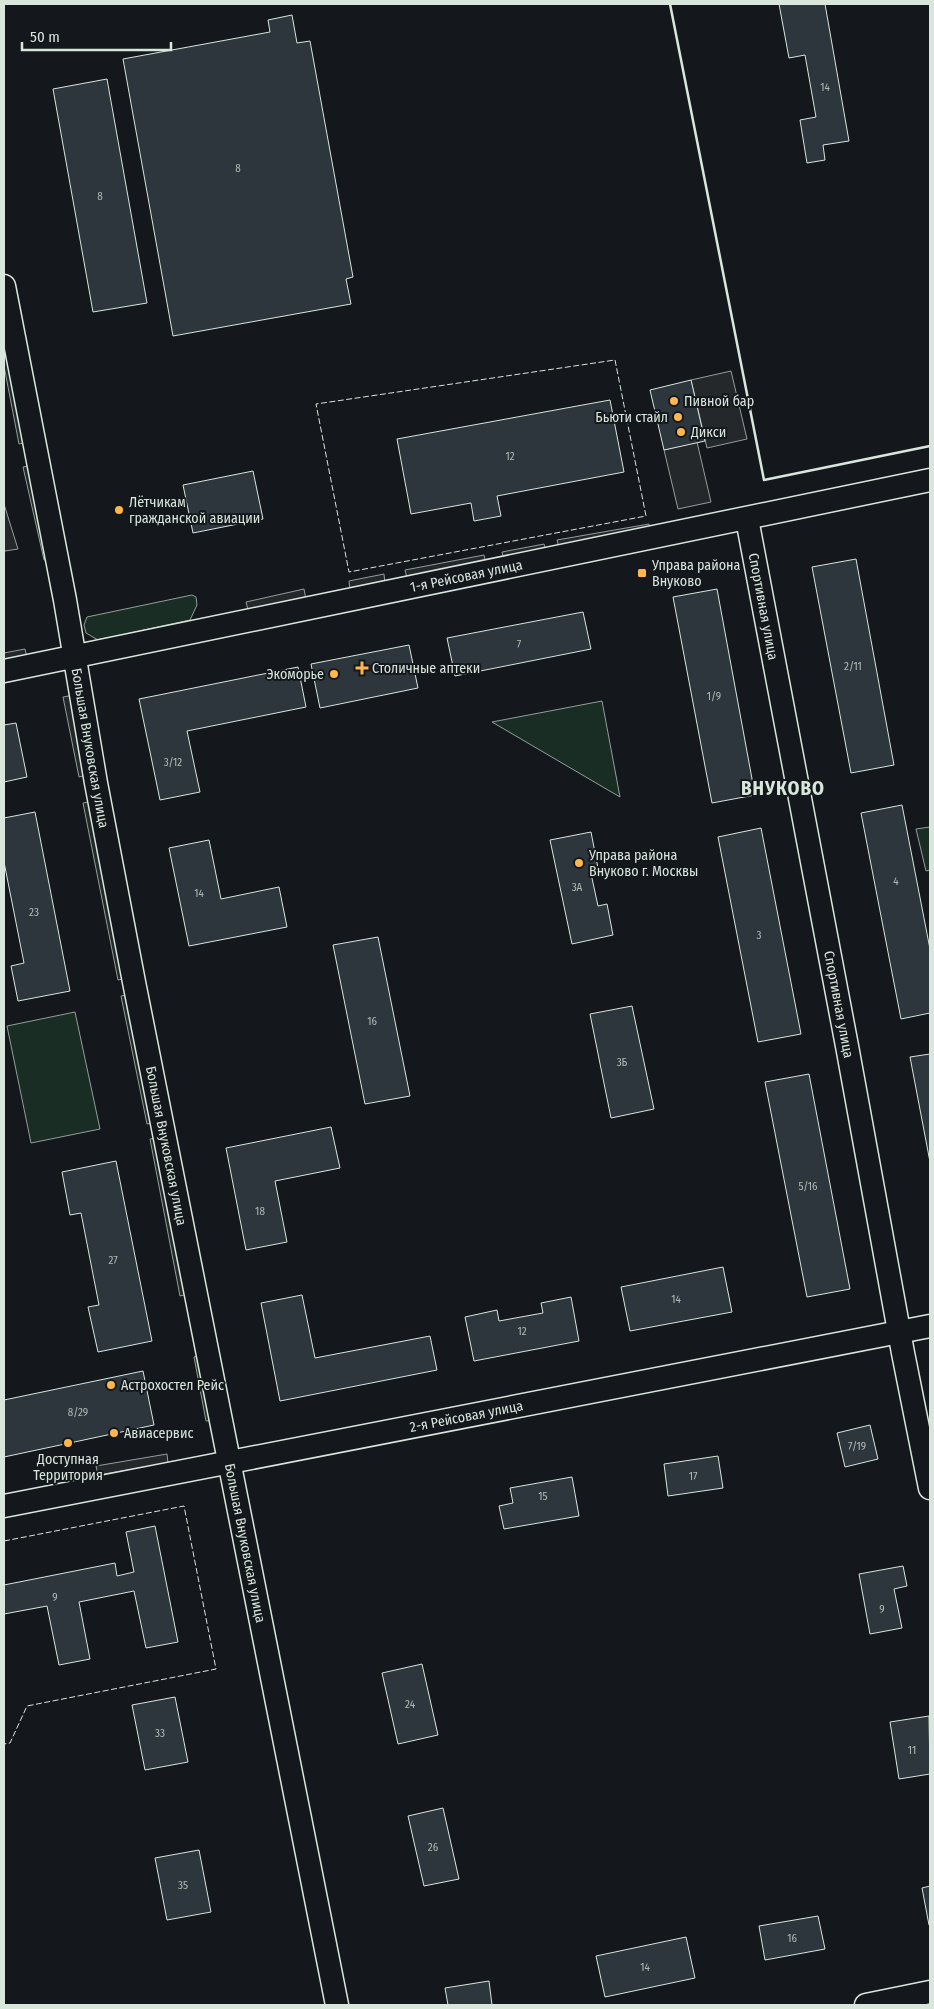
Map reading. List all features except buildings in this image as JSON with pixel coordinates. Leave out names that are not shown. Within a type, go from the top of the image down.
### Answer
[{"type":"street","name":"Большая Внуковская улица","points":[[4,286],[38,456],[130,963],[337,2005]]},
{"type":"street","name":"1-я Рейсовая улица","points":[[4,671],[930,480]]},
{"type":"street","name":"Спортивная улица","points":[[747,519],[899,1332],[930,1488]]},
{"type":"street","name":"2-я Рейсовая улица","points":[[4,1506],[930,1326]]},
{"type":"street","points":[[866,2005],[930,1992]]},
{"type":"green space","points":[[192,595],[196,597],[197,605],[190,620],[98,640],[86,633],[84,625],[87,617]]},
{"type":"green space","points":[[602,701],[620,797],[492,722]]},
{"type":"green space","points":[[930,827],[930,870],[926,871],[916,829]]},
{"type":"green space","points":[[75,1012],[100,1129],[31,1143],[7,1026]]},
{"type":"shaded area","points":[[4,314],[29,442],[19,444],[4,366]]},
{"type":"shaded area","points":[[731,371],[747,439],[707,448],[691,380]]},
{"type":"shaded area","points":[[697,442],[711,502],[678,509],[664,450]]},
{"type":"shaded area","points":[[33,465],[53,558],[44,560],[23,467]]},
{"type":"shaded area","points":[[4,504],[18,549],[5,551],[4,549]]},
{"type":"shaded area","points":[[649,524],[650,533],[559,548],[557,540]]},
{"type":"shaded area","points":[[544,544],[546,551],[504,560],[502,552]]},
{"type":"shaded area","points":[[484,555],[486,564],[407,578],[405,570]]},
{"type":"shaded area","points":[[384,574],[385,584],[350,590],[349,581]]},
{"type":"shaded area","points":[[304,589],[306,600],[249,614],[246,602]]},
{"type":"shaded area","points":[[25,649],[27,658],[4,662],[4,653]]},
{"type":"shaded area","points":[[74,695],[90,774],[79,777],[63,697]]},
{"type":"shaded area","points":[[94,801],[129,978],[118,980],[83,803]]},
{"type":"shaded area","points":[[131,994],[156,1122],[147,1124],[121,996]]},
{"type":"shaded area","points":[[160,1137],[191,1293],[180,1296],[150,1139]]},
{"type":"shaded area","points":[[202,1355],[215,1420],[206,1421],[194,1357]]},
{"type":"shaded area","points":[[167,1454],[168,1463],[98,1475],[96,1466]]},
{"type":"fence","points":[[615,360],[646,516],[349,572],[316,404],[615,360]]},
{"type":"fence","points":[[4,1541],[184,1506],[216,1669],[27,1706],[10,1743],[4,1744]]},
{"type":"wall","points":[[670,4],[764,480],[930,446]]},
{"type":"place","name":"Пивной бар","points":[[674,401]]},
{"type":"place","name":"Бьюти стайл","points":[[678,417]]},
{"type":"place","name":"Дикси","points":[[681,432]]},
{"type":"place","name":"Лётчикам гражданской авиации","points":[[119,510]]},
{"type":"place","name":"Управа района Внуково","points":[[642,573]]},
{"type":"place","name":"Столичные аптеки","points":[[362,668]]},
{"type":"place","name":"Экоморье","points":[[334,674]]},
{"type":"place","name":"Управа района Внуково г. Москвы","points":[[579,863]]},
{"type":"place","name":"Астрохостел Рейс","points":[[111,1385]]},
{"type":"place","name":"Авиасервис","points":[[114,1433]]},
{"type":"place","name":"Доступная Территория","points":[[68,1443]]},
{"type":"district","name":"ВНУКОВО","points":[[783,788]]}]
